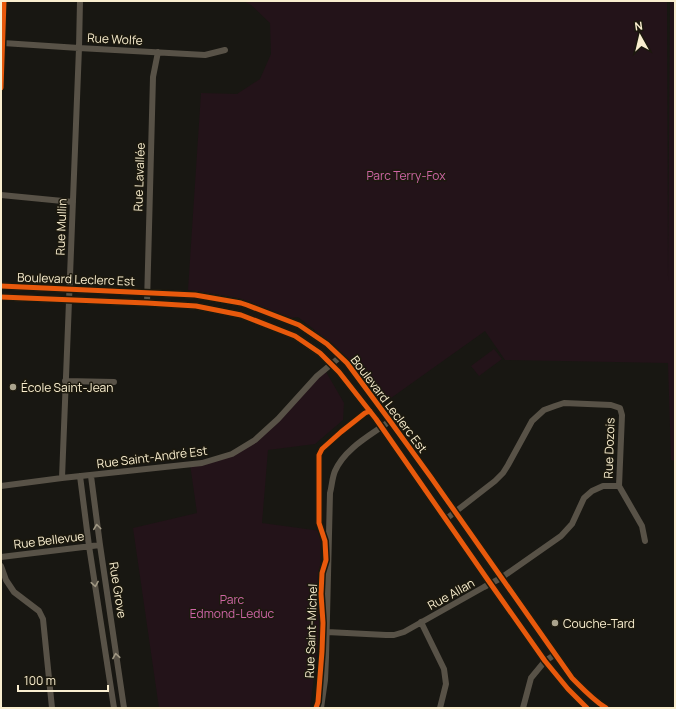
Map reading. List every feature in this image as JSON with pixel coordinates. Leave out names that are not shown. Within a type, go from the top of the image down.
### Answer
[{"type":"street","points":[[1,88],[4,1]]},
{"type":"street","name":"Rue Mullin","points":[[62,478],[80,1]]},
{"type":"street","name":"Rue Wolfe","points":[[3,43],[205,55],[225,50]]},
{"type":"street","name":"Rue Lavallée","points":[[147,303],[153,77],[158,52]]},
{"type":"street","points":[[1,195],[73,202]]},
{"type":"street","name":"Boulevard Leclerc Est","points":[[1,286],[195,295],[242,303],[299,325],[327,344],[347,363],[390,421],[572,678],[583,690],[606,708]]},
{"type":"street","points":[[195,295],[196,306]]},
{"type":"street","name":"Boulevard Leclerc Est","points":[[1,297],[196,306],[241,315],[295,336],[320,353],[339,372],[382,427],[545,661],[586,708]]},
{"type":"street","name":"Rue Saint-André Est","points":[[1,486],[202,463],[232,454],[255,440],[278,419],[317,376],[340,357]]},
{"type":"street","points":[[65,381],[114,382]]},
{"type":"street","name":"Rue Dozois","points":[[446,519],[502,473],[532,421],[544,410],[564,403],[612,405],[620,408],[622,415],[619,486],[642,526],[645,541]]},
{"type":"street","name":"Rue Saint-Michel","points":[[321,708],[325,680],[330,493],[335,471],[343,456],[353,447],[390,421]]},
{"type":"street","name":"Rue Grove","points":[[80,476],[89,546],[114,708]]},
{"type":"street","name":"Rue Grove","points":[[91,476],[124,708]]},
{"type":"street","name":"Rue Allan","points":[[327,632],[394,635],[404,632],[501,578],[561,536],[572,524],[584,498],[592,491],[603,486],[619,486]]},
{"type":"street","name":"Rue Bellevue","points":[[1,557],[100,545]]},
{"type":"street","points":[[1,566],[6,580],[14,592],[39,611],[43,619],[52,708]]},
{"type":"street","points":[[421,622],[444,669],[446,684],[440,708]]},
{"type":"street","points":[[523,708],[531,678],[545,661],[556,654]]},
{"type":"green space","name":"Parc Terry-Fox","points":[[243,1],[667,1],[668,282],[670,1],[675,1],[675,461],[671,460],[668,363],[505,360],[485,331],[384,403],[367,375],[298,317],[291,318],[238,298],[188,290],[201,93],[237,94],[260,79],[271,54],[270,23],[251,5]]},
{"type":"green space","points":[[494,349],[502,359],[479,376],[471,366]]},
{"type":"green space","name":"Parc Edmond-Leduc","points":[[325,370],[344,403],[343,420],[315,444],[268,450],[262,523],[321,531],[319,637],[310,708],[159,708],[133,528],[197,513],[190,464],[232,454],[255,440]]},
{"type":"cycle path","points":[[1,88],[4,1]]},
{"type":"cycle path","points":[[1,286],[195,295],[241,303],[299,325],[327,344],[347,363],[390,421],[572,678],[592,698],[606,708]]},
{"type":"cycle path","points":[[1,297],[196,306],[241,315],[295,336],[320,353],[339,372],[376,419],[545,661],[568,689],[587,708]]},
{"type":"cycle path","points":[[316,708],[318,702],[322,651],[322,573],[326,560],[325,541],[319,523],[319,455],[322,449],[341,432],[365,413],[370,411]]},
{"type":"place","name":"École Saint-Jean","points":[[13,387]]},
{"type":"place","name":"Couche-Tard","points":[[555,623]]}]
